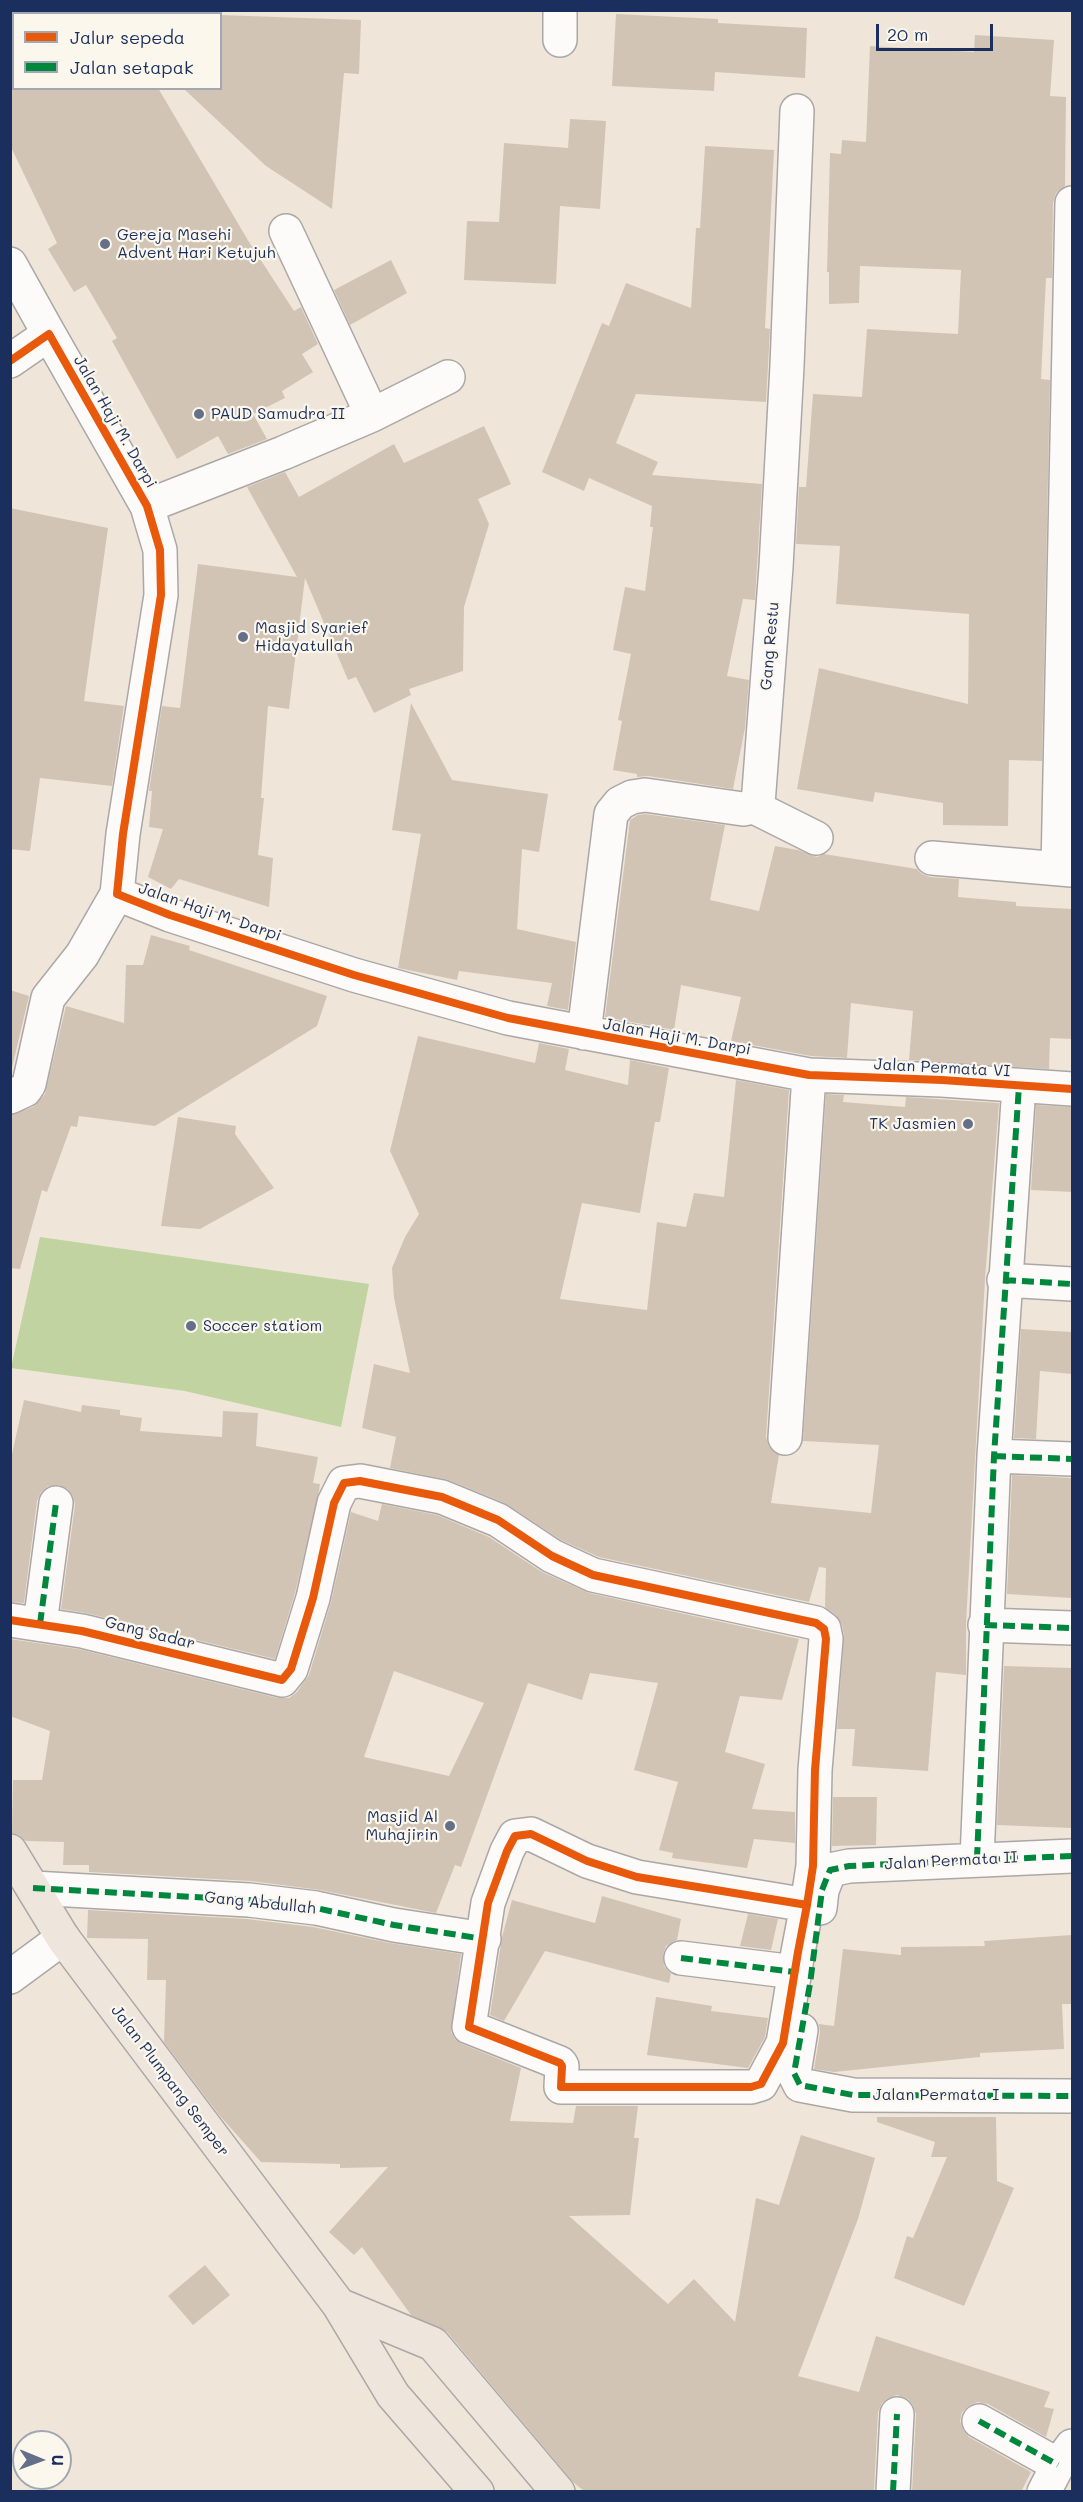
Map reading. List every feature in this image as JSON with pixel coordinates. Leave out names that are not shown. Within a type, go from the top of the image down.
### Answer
[{"type":"main road","name":"Jalan Plumpang Semper","points":[[10,1851],[63,1938],[339,2305],[393,2395],[477,2492]]},
{"type":"main road","points":[[339,2305],[433,2344],[558,2492]]},
{"type":"street","name":"Gang Restu","points":[[754,807],[758,804],[777,555],[797,111]]},
{"type":"street","points":[[932,858],[1065,870],[1072,203]]},
{"type":"street","points":[[286,231],[372,415]]},
{"type":"street","name":"Jalan Haji M. Darpi","points":[[10,264],[147,506],[160,550],[161,595],[123,834],[117,894],[170,915],[354,975],[508,1018],[809,1075]]},
{"type":"street","points":[[10,361],[49,334]]},
{"type":"street","points":[[147,506],[283,453],[372,415],[448,377]]},
{"type":"street","points":[[584,1033],[611,814],[620,803],[632,797],[645,795],[742,809],[754,807],[816,838]]},
{"type":"street","points":[[10,1097],[25,1090],[29,1084],[48,998],[82,955],[117,894]]},
{"type":"street","points":[[785,1438],[809,1075]]},
{"type":"street","name":"Jalan Permata VI","points":[[809,1075],[942,1080],[1072,1089]]},
{"type":"street","points":[[977,1859],[985,1625],[994,1456],[1004,1280],[1019,1086]]},
{"type":"street","points":[[1004,1280],[1072,1284]]},
{"type":"street","points":[[994,1456],[1072,1459]]},
{"type":"street","name":"Gang Sadar","points":[[25,1622],[82,1631],[282,1680],[291,1669],[313,1598],[334,1503],[345,1483],[360,1481],[442,1497],[498,1520],[552,1556],[593,1575],[816,1623],[824,1629],[826,1638],[815,1770],[813,1866],[807,1905]]},
{"type":"street","points":[[25,1622],[56,1503]]},
{"type":"street","points":[[985,1625],[1072,1628]]},
{"type":"street","points":[[531,1834],[586,1861],[637,1877],[807,1905],[783,2043],[769,2073],[757,2086],[561,2088],[562,2066],[560,2063],[469,2027],[488,1903],[507,1851],[515,1836],[531,1834]]},
{"type":"street","name":"Jalan Permata II","points":[[800,2085],[794,2073],[810,1984],[822,1890],[830,1870],[849,1866],[1072,1856]]},
{"type":"street","name":"Gang Abdullah","points":[[33,1888],[249,1900],[316,1908],[394,1925],[484,1939]]},
{"type":"street","points":[[10,1977],[63,1938]]},
{"type":"street","points":[[681,1958],[795,1972]]},
{"type":"street","name":"Jalan Permata I","points":[[800,2085],[853,2094],[1072,2096]]},
{"type":"street","points":[[894,2492],[897,2414]]},
{"type":"street","points":[[979,2421],[1058,2467]]},
{"type":"green space","name":"Soccer statiom","points":[[40,1237],[369,1284],[341,1427],[185,1391],[11,1368]]},
{"type":"building","points":[[616,14],[718,19],[718,23],[807,28],[805,78],[715,72],[714,91],[612,86]]},
{"type":"building","points":[[222,15],[361,20],[359,74],[344,73],[332,209],[266,166],[185,90],[222,90]]},
{"type":"building","points":[[975,35],[1054,40],[1050,96],[1066,97],[1065,186],[1056,193],[1053,203],[1052,278],[1046,278],[1041,379],[1050,380],[1042,761],[1009,760],[1008,826],[943,825],[943,803],[875,792],[873,802],[797,789],[819,668],[968,704],[969,614],[836,604],[840,546],[796,544],[799,487],[806,487],[813,394],[862,397],[867,329],[958,334],[961,270],[860,266],[859,303],[829,304],[829,272],[827,272],[830,153],[841,154],[842,140],[866,142],[870,46],[974,52]]},
{"type":"building","points":[[10,88],[12,90],[159,90],[249,242],[294,311],[301,307],[318,344],[302,354],[313,372],[282,391],[285,398],[253,414],[267,439],[228,454],[218,436],[177,459],[112,341],[117,338],[86,285],[74,292],[48,249],[57,243],[10,145]]},
{"type":"building","points":[[570,119],[606,121],[600,209],[560,206],[556,284],[464,280],[467,221],[499,222],[504,143],[568,148]]},
{"type":"building","points":[[705,146],[774,150],[765,328],[770,329],[766,402],[636,394],[616,443],[658,462],[652,475],[762,484],[755,600],[743,599],[727,676],[749,680],[745,728],[733,789],[648,776],[637,777],[637,774],[613,770],[622,721],[618,720],[631,654],[613,650],[625,587],[645,591],[653,527],[650,527],[652,506],[589,478],[584,491],[542,472],[602,323],[609,326],[626,283],[691,308],[696,228],[700,228]]},
{"type":"building","points":[[391,260],[407,293],[350,325],[334,290]]},
{"type":"building","points":[[484,426],[511,484],[478,499],[489,524],[464,607],[463,671],[409,689],[411,695],[374,713],[356,677],[348,680],[305,578],[289,709],[268,706],[261,798],[264,798],[258,855],[273,858],[269,907],[179,879],[171,889],[148,877],[163,829],[149,827],[152,791],[149,791],[162,706],[180,708],[198,564],[297,577],[247,487],[285,472],[299,497],[394,444],[404,463]]},
{"type":"building","points":[[10,508],[108,528],[84,701],[124,706],[112,786],[40,778],[30,851],[10,849]]},
{"type":"building","points":[[411,703],[452,780],[548,794],[539,852],[522,849],[517,929],[576,942],[568,1010],[547,1006],[552,983],[459,971],[457,980],[398,968],[421,834],[392,830]]},
{"type":"building","points":[[645,814],[725,825],[710,900],[759,911],[775,846],[798,850],[817,857],[824,854],[917,869],[930,877],[959,879],[958,897],[1016,902],[1016,906],[1072,909],[1072,1039],[1050,1038],[1049,1069],[909,1060],[913,1011],[851,1003],[847,1058],[811,1056],[731,1041],[741,997],[681,985],[674,1030],[605,1017],[630,820]]},
{"type":"building","points":[[151,935],[190,946],[189,950],[327,996],[317,1026],[155,1126],[79,1116],[77,1127],[71,1126],[47,1192],[42,1190],[20,1269],[10,1268],[10,1115],[33,1107],[45,1094],[66,1006],[124,1023],[126,965],[143,965]]},
{"type":"building","points":[[10,990],[29,996],[10,1076]]},
{"type":"building","points":[[418,1036],[535,1063],[539,1043],[569,1049],[565,1070],[628,1085],[630,1060],[669,1068],[660,1122],[655,1122],[640,1213],[582,1203],[560,1299],[647,1310],[657,1222],[686,1227],[694,1193],[724,1197],[736,1080],[789,1090],[766,1437],[769,1447],[779,1455],[771,1503],[871,1513],[879,1445],[803,1441],[826,1094],[844,1095],[843,1102],[905,1107],[906,1097],[999,1103],[985,1279],[966,1624],[966,1675],[936,1672],[928,1771],[852,1766],[855,1729],[837,1729],[844,1636],[842,1625],[836,1615],[825,1607],[826,1568],[819,1567],[809,1602],[599,1557],[561,1540],[505,1503],[449,1480],[390,1468],[396,1437],[362,1428],[374,1364],[410,1373],[394,1298],[392,1268],[405,1237],[419,1214],[390,1151]]},
{"type":"building","points":[[1036,1105],[1072,1107],[1072,1192],[1031,1190]]},
{"type":"building","points":[[178,1117],[236,1126],[235,1134],[274,1188],[200,1229],[161,1226]]},
{"type":"building","points":[[1021,1329],[1072,1332],[1072,1374],[1040,1371],[1036,1439],[1014,1438]]},
{"type":"building","points":[[24,1400],[81,1412],[82,1405],[120,1410],[120,1415],[142,1418],[140,1431],[222,1437],[223,1411],[258,1413],[256,1446],[318,1457],[313,1483],[320,1484],[319,1491],[295,1593],[275,1659],[61,1609],[75,1505],[68,1489],[59,1485],[48,1486],[41,1492],[37,1501],[24,1603],[10,1602],[10,1463]]},
{"type":"building","points":[[1012,1475],[1072,1478],[1072,1598],[1007,1594]]},
{"type":"building","points":[[382,1504],[437,1515],[489,1537],[542,1572],[589,1593],[799,1639],[782,1700],[740,1696],[725,1752],[765,1764],[752,1809],[795,1812],[795,1843],[754,1839],[747,1868],[672,1858],[673,1853],[659,1850],[678,1782],[634,1770],[658,1683],[590,1673],[582,1700],[528,1683],[461,1867],[455,1865],[436,1913],[320,1890],[251,1881],[89,1872],[89,1865],[63,1865],[64,1842],[26,1841],[12,1833],[13,1780],[42,1780],[50,1731],[10,1716],[10,1639],[78,1649],[278,1698],[289,1698],[297,1692],[309,1675],[331,1602],[351,1512],[378,1521]],"holes":[[[394,1671],[484,1703],[449,1776],[364,1757]]]},
{"type":"building","points":[[1004,1666],[1072,1668],[1072,1828],[997,1825]]},
{"type":"building","points":[[833,1797],[877,1797],[876,1845],[832,1846]]},
{"type":"building","points":[[602,1896],[681,1919],[677,1940],[666,1946],[663,1955],[664,1966],[671,1974],[669,1983],[545,1951],[504,2021],[490,2015],[502,1937],[512,1900],[595,1923]]},
{"type":"building","points":[[88,1910],[247,1919],[313,1927],[390,1943],[461,1954],[451,2032],[462,2044],[521,2068],[510,2121],[573,2123],[576,2106],[638,2106],[634,2138],[639,2138],[630,2215],[569,2216],[668,2304],[694,2279],[735,2322],[756,2198],[779,2205],[801,2135],[875,2158],[858,2219],[798,2376],[859,2392],[876,2336],[1050,2392],[1044,2407],[1054,2409],[1046,2437],[988,2404],[978,2402],[962,2412],[960,2421],[969,2437],[1031,2472],[1021,2492],[912,2492],[916,2414],[908,2399],[897,2395],[882,2403],[878,2412],[874,2492],[585,2492],[573,2482],[447,2332],[411,2315],[362,2247],[354,2255],[329,2232],[388,2167],[340,2168],[340,2164],[261,2162],[220,2116],[164,2042],[166,1980],[147,1980],[148,1939],[87,1938]]},
{"type":"building","points":[[748,1914],[778,1919],[771,1950],[740,1946]]},
{"type":"building","points":[[1072,1935],[1072,2004],[1062,2004],[1064,2049],[980,2053],[980,2057],[834,2072],[814,2069],[820,2033],[819,2024],[834,2026],[843,1949],[901,1955],[901,1947],[985,1946],[984,1941]]},
{"type":"building","points":[[656,1997],[712,2006],[711,2011],[768,2018],[765,2037],[748,2068],[647,2055]]},
{"type":"building","points":[[877,2117],[996,2117],[997,2181],[1014,2188],[964,2306],[894,2278],[907,2236],[913,2238],[947,2157],[931,2157],[935,2142],[877,2122]]},
{"type":"building","points":[[205,2265],[230,2295],[193,2325],[168,2296]]},
{"type":"marked path","points":[[977,1859],[994,1456],[1019,1086]]},
{"type":"marked path","points":[[1004,1280],[1072,1284]]},
{"type":"marked path","points":[[994,1456],[1072,1459]]},
{"type":"marked path","points":[[40,1624],[56,1503]]},
{"type":"marked path","points":[[985,1625],[1072,1628]]},
{"type":"marked path","points":[[1072,1856],[849,1866],[830,1870],[822,1890],[810,1984],[794,2073],[800,2085],[853,2095],[1072,2096]]},
{"type":"marked path","points":[[33,1888],[249,1900],[316,1908],[394,1925],[484,1939]]},
{"type":"marked path","points":[[681,1958],[795,1972]]},
{"type":"marked path","points":[[893,2492],[897,2414]]},
{"type":"marked path","points":[[979,2421],[1058,2465]]},
{"type":"cycle path","points":[[10,361],[49,334],[147,506],[160,550],[161,595],[123,834],[117,894],[170,915],[354,975],[508,1018],[809,1075],[942,1080],[1072,1089]]},
{"type":"cycle path","points":[[10,1620],[82,1631],[282,1680],[291,1669],[313,1598],[334,1503],[344,1483],[360,1481],[442,1497],[498,1520],[552,1556],[593,1575],[816,1623],[824,1629],[826,1639],[815,1770],[813,1866],[807,1905],[783,2043],[761,2084],[751,2087],[561,2087],[562,2066],[560,2063],[469,2027],[488,1903],[507,1851],[515,1836],[531,1834],[587,1861],[637,1877],[807,1905]]},
{"type":"place","name":"Gereja Masehi Advent Hari Ketujuh","points":[[105,244]]},
{"type":"place","name":"PAUD Samudra II","points":[[199,414]]},
{"type":"place","name":"Masjid Syarief Hidayatullah","points":[[243,637]]},
{"type":"place","name":"TK Jasmien","points":[[968,1124]]},
{"type":"place","name":"Soccer statiom","points":[[191,1326]]},
{"type":"place","name":"Masjid Al Muhajirin","points":[[450,1826]]}]
